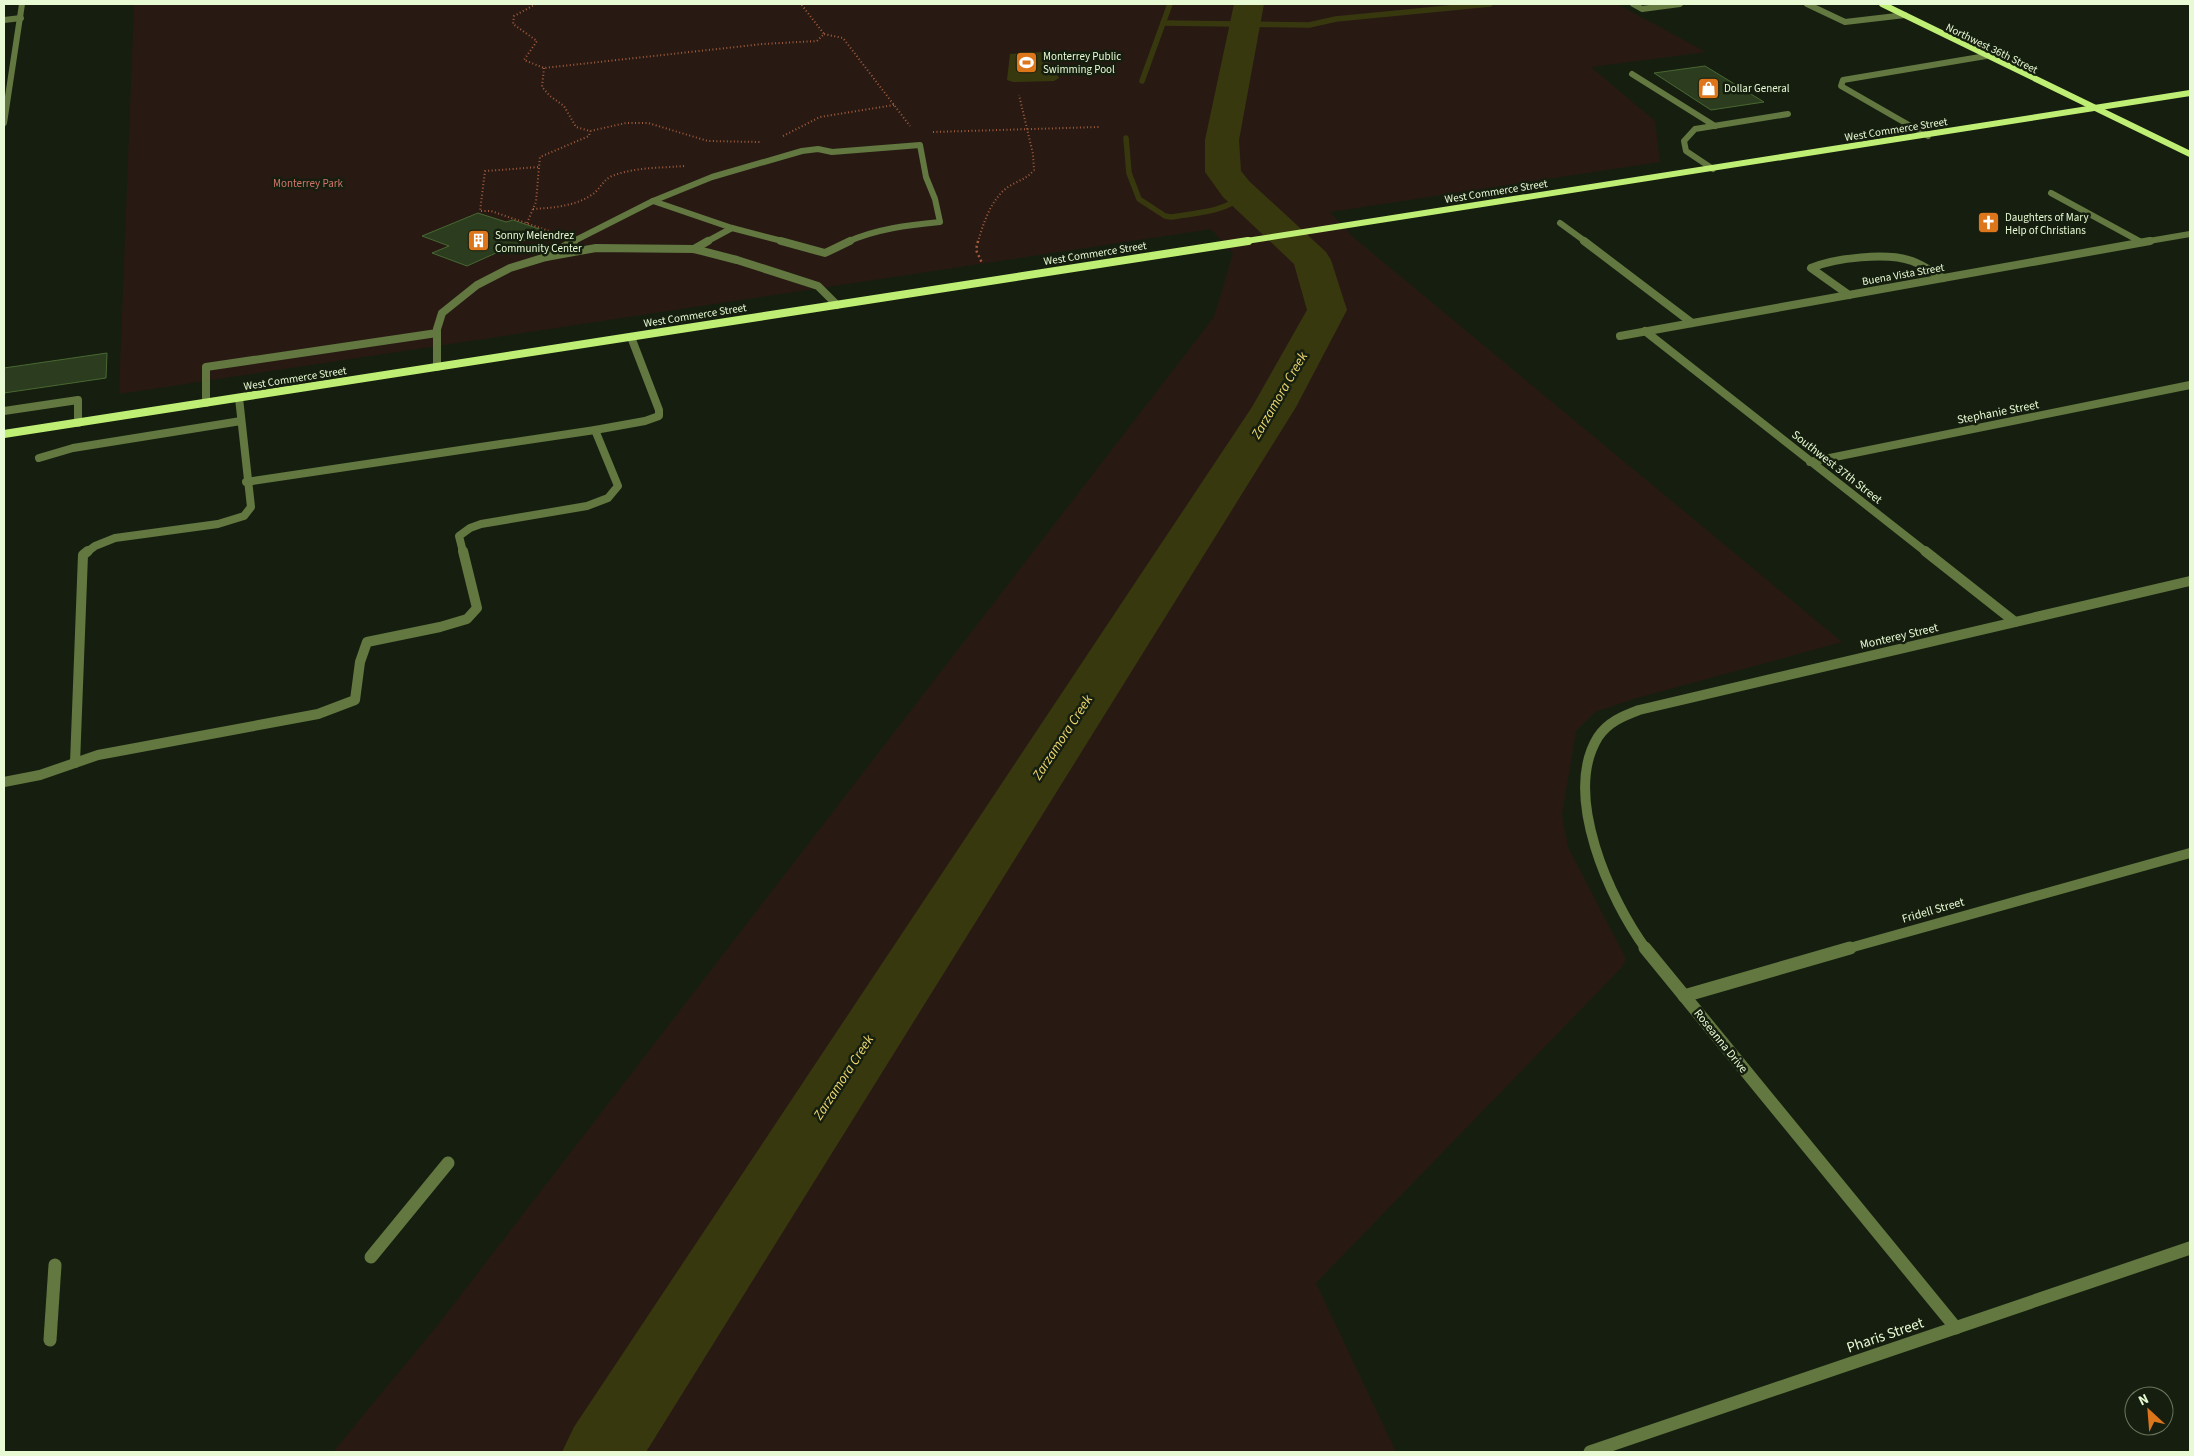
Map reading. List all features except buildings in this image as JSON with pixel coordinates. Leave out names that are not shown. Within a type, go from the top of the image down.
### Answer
[{"type":"main road","name":"Northwest 36th Street","points":[[1882,4],[2190,154]]},
{"type":"main road","name":"West Commerce Street","points":[[4,434],[1928,136],[2190,93]]},
{"type":"street","points":[[4,123],[6,93],[22,4]]},
{"type":"street","points":[[1633,4],[1642,9],[1680,4]]},
{"type":"street","points":[[1807,4],[1845,22],[1905,15]]},
{"type":"street","points":[[4,20],[21,18]]},
{"type":"street","points":[[1928,136],[1841,86],[1843,80],[1986,56]]},
{"type":"street","points":[[1632,74],[1715,126]]},
{"type":"street","points":[[1713,169],[1686,151],[1684,141],[1695,129],[1788,114]]},
{"type":"street","points":[[546,257],[609,221],[652,201],[727,171],[800,152],[824,149],[832,152],[920,145],[926,178],[936,199],[940,222],[908,225],[865,234],[826,253],[732,228],[652,201]]},
{"type":"street","points":[[2051,193],[2141,242]]},
{"type":"street","points":[[1560,224],[1692,323]]},
{"type":"street","points":[[694,249],[732,228]]},
{"type":"street","name":"Buena Vista Street","points":[[1620,336],[2190,234]]},
{"type":"street","points":[[437,367],[437,332],[442,313],[476,285],[510,268],[546,257],[596,248],[642,246],[694,249],[737,260],[818,286],[837,305]]},
{"type":"street","points":[[1849,295],[1812,268],[1812,266],[1870,256],[1895,257],[1910,260],[1943,278]]},
{"type":"street","name":"Southwest 37th Street","points":[[1645,331],[2014,622]]},
{"type":"street","points":[[206,403],[206,367],[437,332]]},
{"type":"street","points":[[246,482],[646,421],[658,416],[659,410],[631,337]]},
{"type":"street","name":"Stephanie Street","points":[[1810,462],[2190,385]]},
{"type":"street","points":[[75,763],[83,555],[95,546],[114,538],[218,524],[244,516],[251,507],[246,482],[238,398]]},
{"type":"street","points":[[4,412],[78,400],[78,423]]},
{"type":"street","points":[[39,458],[73,448],[241,421]]},
{"type":"street","points":[[4,782],[40,775],[98,755],[318,714],[355,700],[359,682],[362,649],[367,642],[440,627],[467,619],[477,608],[459,536],[470,528],[481,524],[587,506],[608,498],[618,486],[595,430]]},
{"type":"street","name":"Monterey Street","points":[[1615,719],[1640,710],[2190,581]]},
{"type":"street","name":"Roseanna Drive","points":[[1615,719],[1602,733],[1593,747],[1587,774],[1586,805],[1592,838],[1603,871],[1619,908],[1643,944],[1684,996],[1956,1328]]},
{"type":"street","name":"Fridell Street","points":[[1684,996],[1762,972],[2190,853]]},
{"type":"street","points":[[371,1256],[448,1163]]},
{"type":"street","name":"Pharis Street","points":[[1590,1452],[2190,1248]]},
{"type":"street","points":[[50,1340],[54,1265]]},
{"type":"path","points":[[536,4],[514,16],[514,24],[537,41],[524,60],[544,68],[763,44],[817,41],[824,34]]},
{"type":"path","points":[[801,4],[824,34],[843,38],[915,133]]},
{"type":"path","points":[[544,68],[542,87],[550,96],[564,106],[576,127],[590,131],[626,124],[648,123],[708,141],[768,142]]},
{"type":"path","points":[[984,265],[976,250],[980,230],[1003,190],[1029,177],[1034,170],[1033,154],[1019,95]]},
{"type":"path","points":[[781,138],[792,130],[820,117],[894,105]]},
{"type":"path","points":[[527,223],[536,202],[540,157],[589,136],[590,131]]},
{"type":"path","points":[[539,166],[484,170],[480,211],[491,211],[575,240]]},
{"type":"path","points":[[533,209],[565,204],[589,196],[596,192],[602,181],[625,171],[687,166]]},
{"type":"green space","name":"Monterrey Park","points":[[134,4],[1617,4],[1706,52],[1591,67],[1655,121],[1660,162],[1330,212],[1353,237],[1842,642],[1633,699],[1595,712],[1576,731],[1562,815],[1568,847],[1626,959],[1622,967],[1316,1283],[1396,1452],[333,1452],[437,1326],[1214,317],[1233,253],[1211,229],[119,394]]},
{"type":"shaded area","points":[[1043,52],[1059,78],[1054,81],[1013,82],[1007,80],[1010,54]]},
{"type":"waterway","points":[[1163,23],[1170,4]]},
{"type":"waterway","name":"Zarzamora Creek","points":[[602,1452],[1274,407],[1327,310],[1312,260],[1236,189],[1223,172],[1222,140],[1249,4]]},
{"type":"waterway","points":[[1163,23],[1309,25],[1336,19],[1490,4]]},
{"type":"waterway","points":[[1142,81],[1163,23]]},
{"type":"waterway","points":[[1126,138],[1129,173],[1139,199],[1165,216],[1171,217],[1199,213],[1219,208],[1236,201],[1243,195]]},
{"type":"place","name":"Monterrey Public Swimming Pool","points":[[1027,62]]},
{"type":"place","name":"Dollar General","points":[[1708,88]]},
{"type":"place","name":"Daughters of Mary Help of Christians","points":[[1989,223]]},
{"type":"place","name":"Sonny Melendrez Community Center","points":[[479,241]]}]
